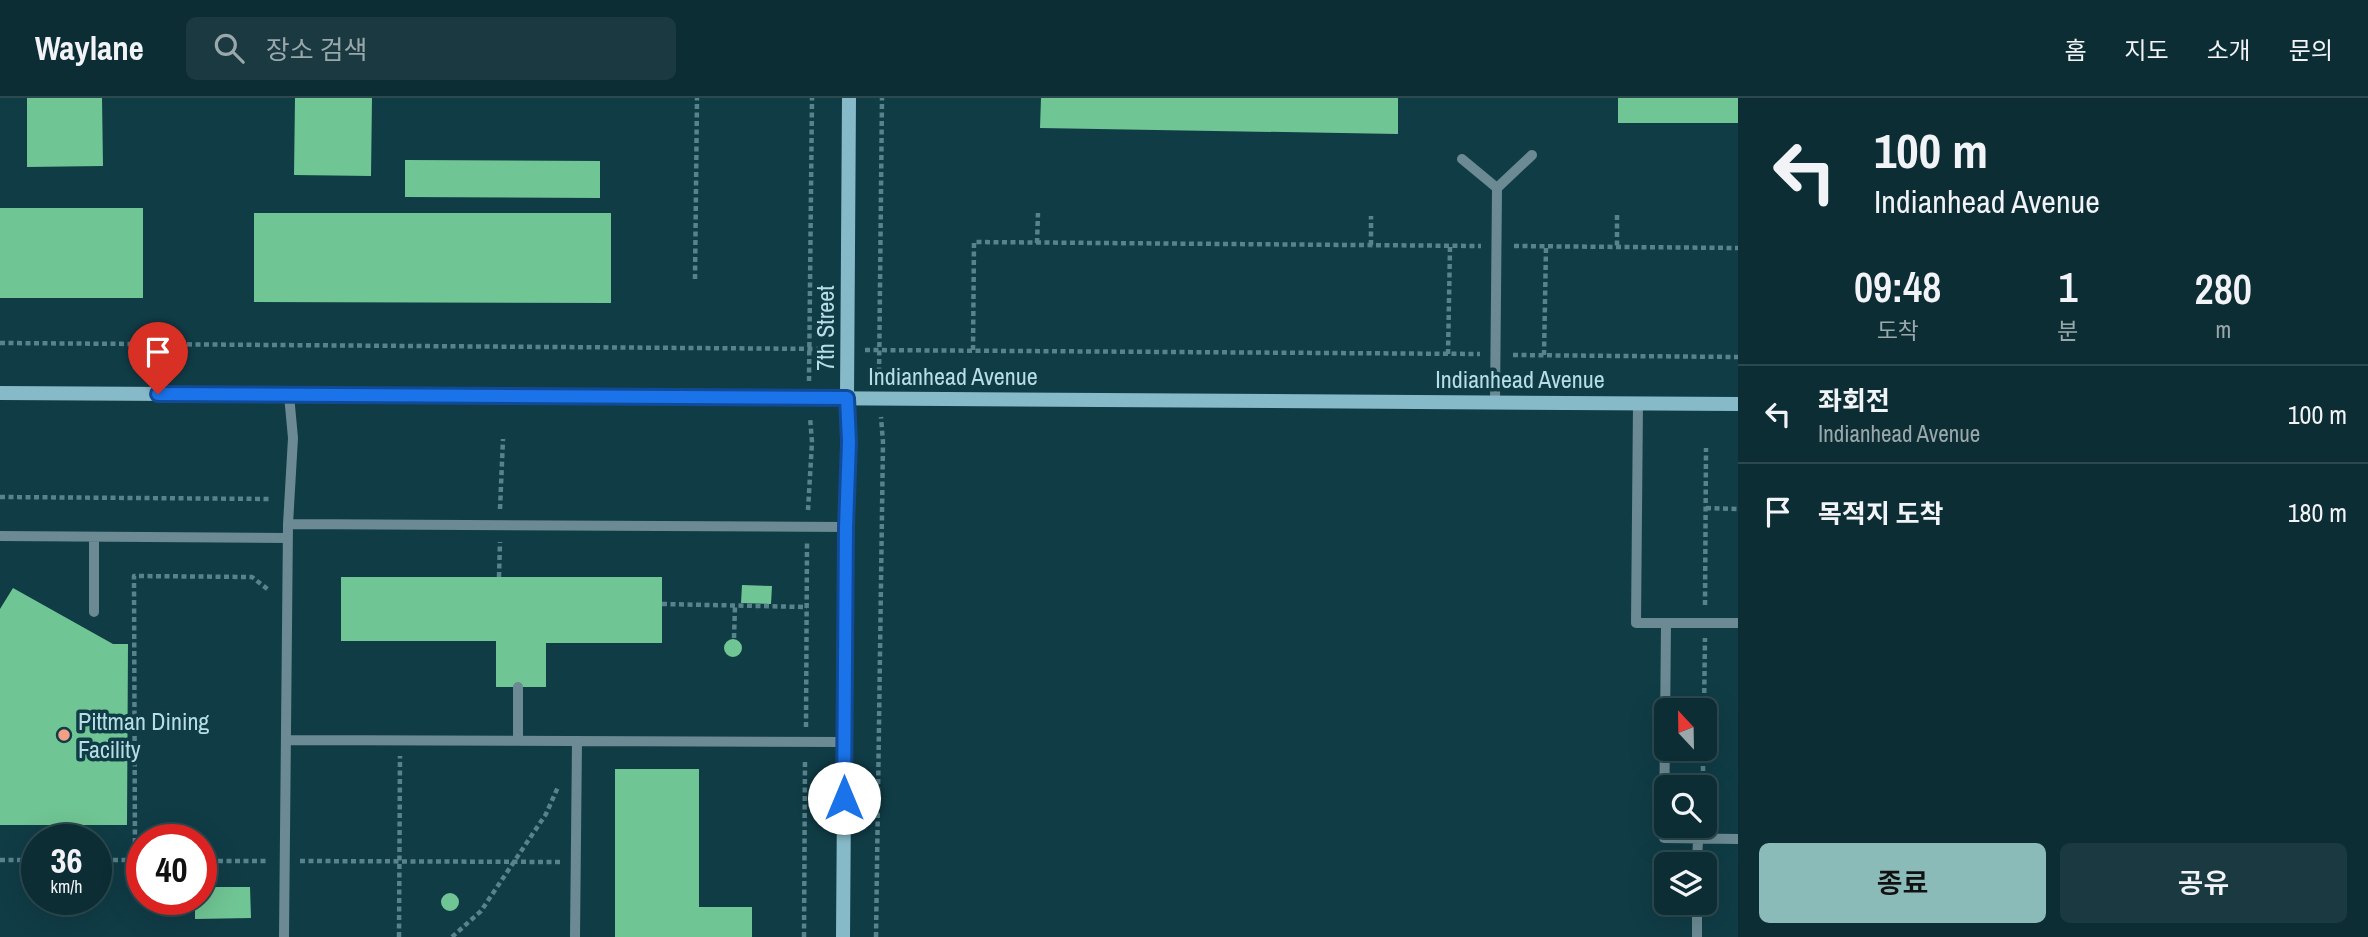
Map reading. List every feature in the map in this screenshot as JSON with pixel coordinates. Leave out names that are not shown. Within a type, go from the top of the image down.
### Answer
[{"type":"main road","name":"7th Street","points":[[843,937],[849,442],[849,98]]},
{"type":"main road","name":"Indianhead Avenue","points":[[0,393],[1738,404]]},
{"type":"lane","points":[[1495,402],[1497,188],[1532,155]]},
{"type":"lane","points":[[1462,159],[1497,188]]},
{"type":"lane","points":[[284,937],[287,538],[292,438],[289,395]]},
{"type":"lane","points":[[1638,403],[1636,623],[1738,624]]},
{"type":"lane","points":[[288,524],[846,527]]},
{"type":"lane","points":[[0,536],[287,538]]},
{"type":"lane","points":[[94,537],[94,612]]},
{"type":"lane","points":[[1666,623],[1664,838],[1738,839]]},
{"type":"lane","points":[[518,687],[518,741]]},
{"type":"lane","points":[[286,740],[845,743]]},
{"type":"lane","points":[[575,937],[577,741]]},
{"type":"lane","points":[[1697,852],[1698,839]]},
{"type":"lane","points":[[1697,915],[1697,937]]},
{"type":"path","points":[[695,279],[697,98]]},
{"type":"path","points":[[876,937],[883,442],[879,399],[882,98]]},
{"type":"path","points":[[1037,243],[1038,213]]},
{"type":"path","points":[[1617,215],[1617,247]]},
{"type":"path","points":[[1371,216],[1371,245]]},
{"type":"path","points":[[973,350],[974,242],[1738,248]]},
{"type":"path","points":[[1448,354],[1450,246]]},
{"type":"path","points":[[1544,355],[1545,247]]},
{"type":"path","points":[[1704,698],[1706,448]]},
{"type":"path","points":[[0,497],[288,499]]},
{"type":"path","points":[[1706,508],[1738,509]]},
{"type":"path","points":[[135,824],[134,576],[252,577],[287,605]]},
{"type":"path","points":[[662,604],[807,607]]},
{"type":"path","points":[[734,638],[735,606]]},
{"type":"path","points":[[399,937],[400,740]]},
{"type":"path","points":[[452,937],[481,911],[515,862],[546,814],[562,778]]},
{"type":"path","points":[[0,860],[21,860]]},
{"type":"path","points":[[217,861],[576,862]]},
{"type":"building","points":[[27,98],[102,98],[103,166],[27,167]]},
{"type":"building","points":[[295,98],[372,98],[371,176],[294,175]]},
{"type":"building","points":[[1041,98],[1398,98],[1398,134],[1040,128]]},
{"type":"building","points":[[1618,98],[1738,98],[1738,123],[1618,123]]},
{"type":"building","points":[[405,160],[600,161],[600,198],[405,197]]},
{"type":"building","points":[[0,208],[143,208],[143,298],[0,298]]},
{"type":"building","points":[[254,213],[611,213],[611,303],[254,302]]},
{"type":"building","points":[[341,577],[662,577],[662,643],[546,643],[546,687],[496,687],[496,641],[341,641]]},
{"type":"building","points":[[742,585],[772,586],[771,604],[741,603]]},
{"type":"building","name":"Pittman Dining Facility","points":[[13,588],[113,644],[128,644],[126,825],[0,825],[0,609]]},
{"type":"building","points":[[729,639],[737,639],[742,648],[740,655],[729,657],[724,652],[724,644]]},
{"type":"building","points":[[615,769],[699,769],[699,907],[752,907],[752,937],[615,937]]},
{"type":"building","points":[[217,887],[250,887],[251,918],[195,919],[195,915],[217,915]]},
{"type":"building","points":[[446,893],[454,893],[459,902],[457,909],[446,911],[441,906],[441,898]]},
{"type":"place","name":"Pittman Dining Facility","points":[[64,735]]},
{"type":"route","points":[[158,394],[847,398],[849,442],[844,798]]}]
